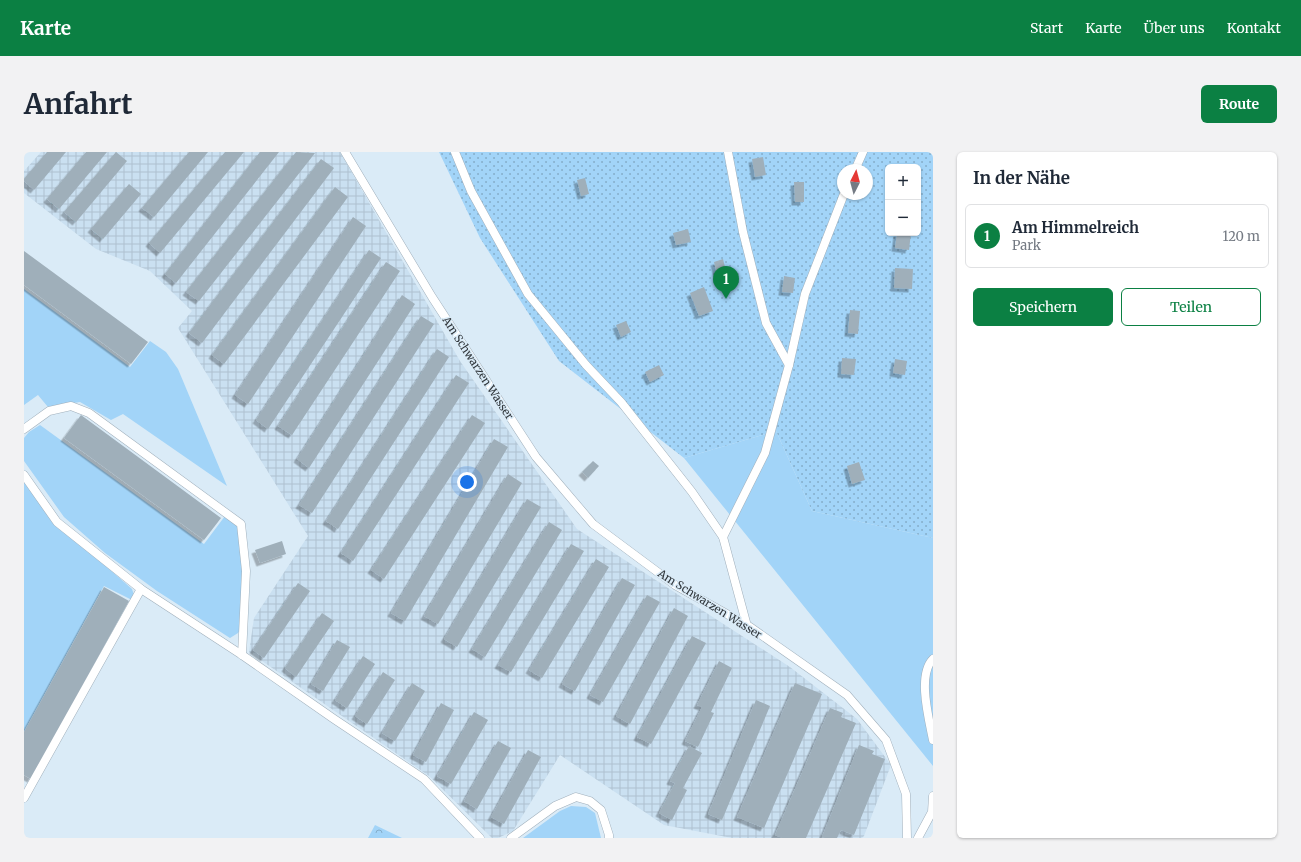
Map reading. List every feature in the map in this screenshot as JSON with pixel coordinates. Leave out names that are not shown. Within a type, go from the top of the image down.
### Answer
[{"type":"lane","name":"Am Schwarzen Wasser","points":[[345,152],[432,297],[536,457],[593,524],[675,585],[747,626],[847,695],[886,740],[906,794],[907,838]]},
{"type":"lane","points":[[455,152],[471,191],[528,294],[586,365],[621,402],[692,492],[723,537],[747,626]]},
{"type":"lane","points":[[728,152],[743,232],[766,323],[789,365]]},
{"type":"lane","points":[[858,164],[863,152]]},
{"type":"lane","points":[[723,537],[765,452],[789,365],[805,294],[842,200]]},
{"type":"lane","points":[[24,429],[49,411],[71,406],[89,413],[241,524],[246,571],[242,655]]},
{"type":"lane","points":[[24,475],[58,522],[141,589],[242,655],[424,779],[480,838]]},
{"type":"lane","points":[[24,798],[141,589]]},
{"type":"lane","points":[[933,659],[930,662],[924,680],[933,740]]},
{"type":"lane","points":[[918,838],[932,812],[933,796]]},
{"type":"lane","points":[[511,838],[555,806],[576,797],[590,801],[601,810],[609,838]]},
{"type":"shaded area","points":[[41,152],[340,152],[460,361],[577,529],[790,667],[857,719],[891,765],[864,836],[862,838],[732,838],[664,825],[560,755],[513,831],[498,838],[492,838],[429,776],[249,652],[254,618],[308,536],[178,328],[192,311],[150,271],[96,249],[24,193],[24,171]]},
{"type":"green space","points":[[439,152],[933,152],[933,538],[812,511],[776,431],[684,458],[559,361],[480,238]]},
{"type":"green space","points":[[24,289],[130,367],[150,341],[166,352],[178,369],[227,486],[123,414],[111,420],[80,402],[48,407],[38,395],[24,405]]},
{"type":"green space","points":[[40,425],[204,544],[225,516],[237,526],[240,533],[243,559],[242,627],[238,633],[230,638],[157,591],[105,553],[64,517],[24,461],[24,438],[29,432]]},
{"type":"green space","points":[[776,431],[812,511],[933,538],[933,766],[684,458]]},
{"type":"green space","points":[[24,480],[66,531],[132,589],[134,595],[132,600],[104,586],[24,732]]},
{"type":"green space","points":[[571,806],[586,807],[595,813],[601,838],[523,838],[560,811]]},
{"type":"green space","points":[[375,825],[402,838],[368,838]]},
{"type":"building","points":[[47,152],[66,152],[34,190],[24,181],[24,179]]},
{"type":"building","points":[[86,152],[107,152],[59,209],[47,199]]},
{"type":"building","points":[[116,152],[127,161],[76,222],[64,212]]},
{"type":"building","points":[[189,152],[208,152],[154,217],[142,208]]},
{"type":"building","points":[[225,152],[244,152],[160,253],[149,243]]},
{"type":"building","points":[[260,152],[279,152],[176,283],[165,274]]},
{"type":"building","points":[[296,152],[315,153],[199,301],[186,292]]},
{"type":"building","points":[[763,157],[766,175],[755,177],[752,159]]},
{"type":"building","points":[[321,159],[334,168],[202,343],[189,333]]},
{"type":"building","points":[[585,178],[589,194],[581,196],[577,180]]},
{"type":"building","points":[[794,182],[804,182],[804,202],[795,202]]},
{"type":"building","points":[[129,184],[141,194],[103,239],[91,229]]},
{"type":"building","points":[[335,187],[348,197],[224,364],[212,355]]},
{"type":"building","points":[[353,217],[366,226],[248,404],[235,395]]},
{"type":"building","points":[[688,229],[691,242],[676,245],[673,233]]},
{"type":"building","points":[[897,236],[911,236],[909,250],[895,248]]},
{"type":"building","points":[[369,250],[381,258],[268,429],[256,420]]},
{"type":"building","points":[[24,251],[148,342],[131,364],[24,285]]},
{"type":"building","points":[[723,259],[727,275],[718,278],[714,262]]},
{"type":"building","points":[[386,262],[400,271],[292,435],[278,426]]},
{"type":"building","points":[[895,268],[913,269],[912,289],[894,288]]},
{"type":"building","points":[[784,276],[795,278],[793,293],[782,292]]},
{"type":"building","points":[[704,287],[713,311],[699,316],[690,293]]},
{"type":"building","points":[[402,295],[415,304],[309,468],[297,459]]},
{"type":"building","points":[[850,310],[860,311],[858,334],[848,333]]},
{"type":"building","points":[[421,316],[434,324],[312,513],[299,505]]},
{"type":"building","points":[[626,321],[631,332],[621,337],[616,325]]},
{"type":"building","points":[[437,349],[449,357],[338,529],[326,521]]},
{"type":"building","points":[[842,358],[856,359],[854,375],[841,374]]},
{"type":"building","points":[[895,359],[907,361],[905,375],[893,373]]},
{"type":"building","points":[[659,365],[664,375],[650,382],[645,372]]},
{"type":"building","points":[[456,375],[469,383],[353,561],[341,553]]},
{"type":"building","points":[[81,415],[221,518],[204,540],[64,438]]},
{"type":"building","points":[[472,415],[485,423],[384,579],[371,570]]},
{"type":"building","points":[[494,439],[508,447],[405,621],[391,613]]},
{"type":"building","points":[[593,461],[599,466],[588,478],[582,472]]},
{"type":"building","points":[[859,462],[865,480],[852,484],[847,466]]},
{"type":"building","points":[[508,474],[522,483],[438,624],[424,616]]},
{"type":"building","points":[[527,499],[541,507],[457,647],[444,639]]},
{"type":"building","points":[[549,522],[562,530],[485,657],[472,649]]},
{"type":"building","points":[[282,541],[286,554],[260,563],[255,550]]},
{"type":"building","points":[[571,544],[584,551],[511,672],[498,665]]},
{"type":"building","points":[[596,559],[609,567],[542,678],[529,670]]},
{"type":"building","points":[[622,578],[635,585],[575,691],[562,684]]},
{"type":"building","points":[[298,583],[310,591],[264,658],[253,650]]},
{"type":"building","points":[[104,587],[129,601],[31,779],[24,775],[24,732]]},
{"type":"building","points":[[647,595],[660,602],[603,702],[590,695]]},
{"type":"building","points":[[674,608],[688,616],[630,724],[616,716]]},
{"type":"building","points":[[322,613],[334,621],[296,677],[285,668]]},
{"type":"building","points":[[692,636],[706,643],[651,744],[637,737]]},
{"type":"building","points":[[337,640],[350,647],[323,691],[311,684]]},
{"type":"building","points":[[363,656],[375,664],[347,708],[335,700]]},
{"type":"building","points":[[719,661],[732,668],[711,712],[714,713],[698,747],[685,741],[702,707],[697,705]]},
{"type":"building","points":[[383,672],[395,680],[367,724],[355,716]]},
{"type":"building","points":[[412,683],[425,691],[395,741],[382,733]]},
{"type":"building","points":[[795,683],[822,694],[764,828],[737,817]]},
{"type":"building","points":[[756,700],[770,706],[722,820],[708,814]]},
{"type":"building","points":[[441,703],[454,710],[426,762],[413,755]]},
{"type":"building","points":[[830,708],[843,713],[841,717],[856,723],[806,838],[782,838],[775,835]]},
{"type":"building","points":[[474,712],[488,720],[451,784],[437,776]]},
{"type":"building","points":[[498,741],[511,748],[477,809],[464,801]]},
{"type":"building","points":[[859,745],[874,751],[872,754],[885,759],[854,835],[841,830],[837,838],[822,837]]},
{"type":"building","points":[[689,746],[702,753],[683,788],[687,790],[672,820],[659,813],[675,783],[670,781]]},
{"type":"building","points":[[528,750],[541,757],[504,824],[491,817]]},
{"type":"place","name":"Am Himmelreich","points":[[726,299]]}]
